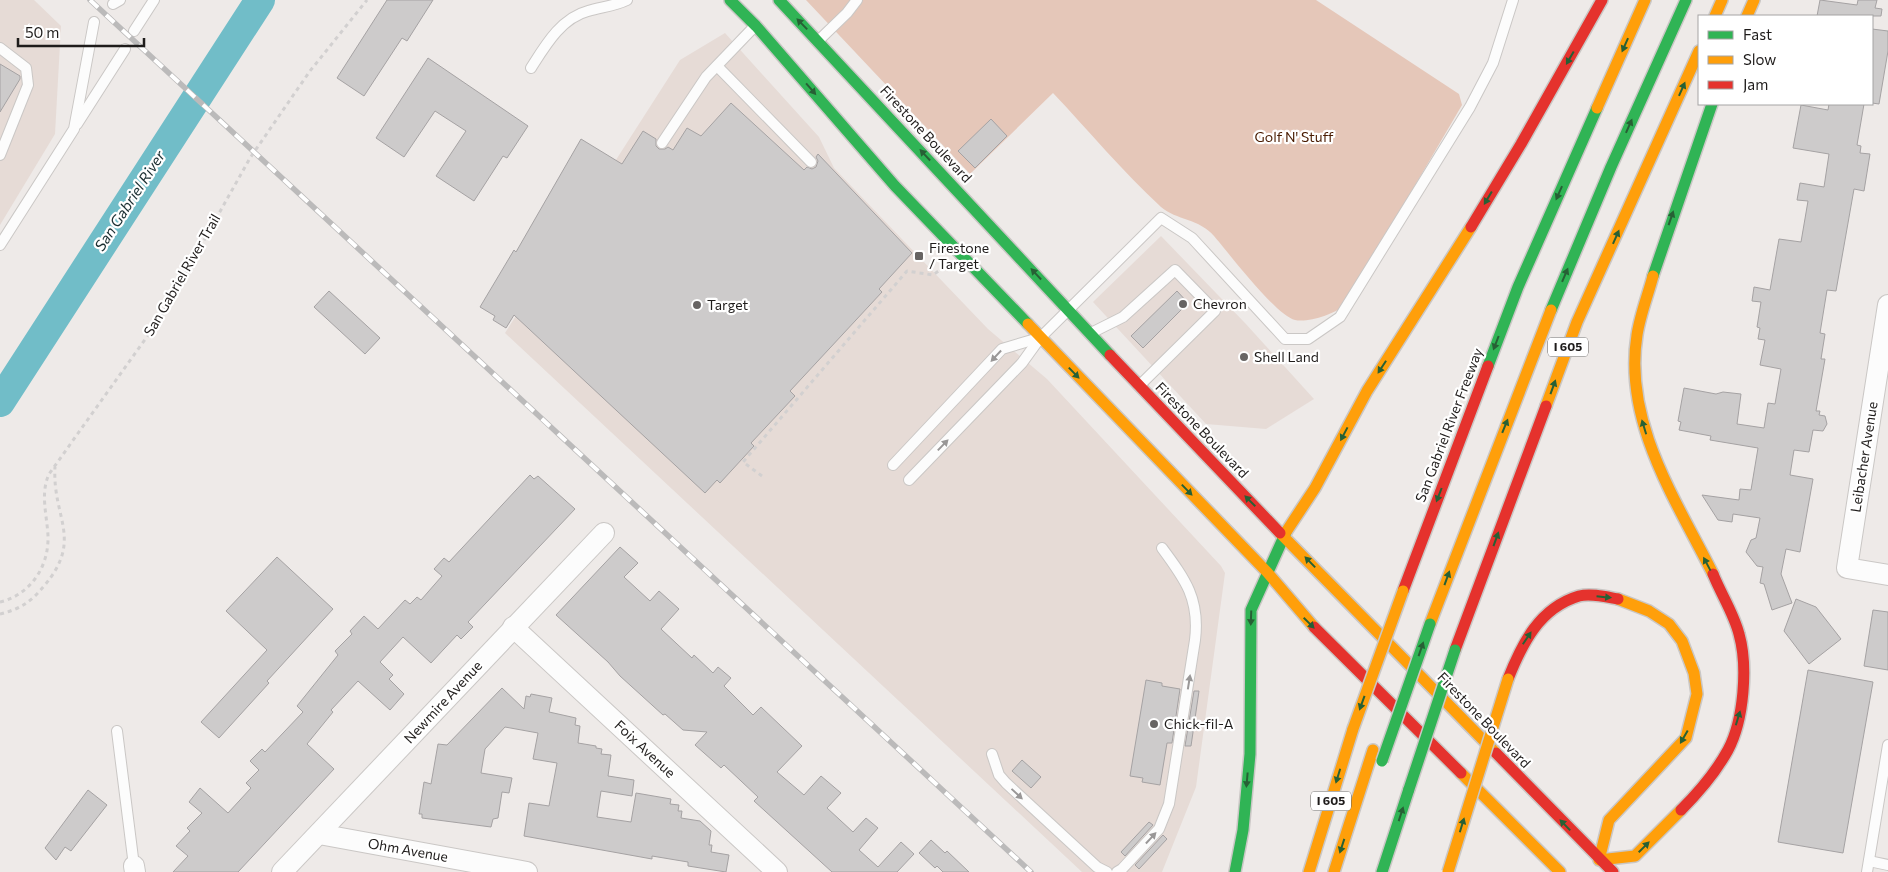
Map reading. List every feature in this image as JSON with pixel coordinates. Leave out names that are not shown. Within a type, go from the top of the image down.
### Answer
[{"type":"main road","points":[[730,0],[756,26],[895,186],[1267,572],[1304,617],[1560,872]]},
{"type":"main road","name":"Firestone Boulevard","points":[[779,0],[818,41],[882,116],[1069,309],[1139,386],[1284,535],[1596,863],[1613,872]]},
{"type":"main road","points":[[1235,872],[1242,830],[1250,754],[1251,610],[1284,535],[1315,488],[1366,391],[1458,248],[1521,144],[1602,0]]},
{"type":"main road","name":"San Gabriel River Freeway","points":[[1309,872],[1353,730],[1403,591],[1518,286],[1645,0]]},
{"type":"main road","points":[[1500,409],[1543,298],[1604,154],[1674,0]]},
{"type":"main road","points":[[1345,872],[1430,624],[1540,336],[1611,167],[1686,0]]},
{"type":"main road","points":[[1715,15],[1722,0]]},
{"type":"main road","points":[[1748,15],[1754,0]]},
{"type":"main road","points":[[756,26],[785,38]]},
{"type":"main road","name":"I 605","points":[[1382,872],[1455,650],[1577,322],[1698,53]]},
{"type":"main road","points":[[1448,872],[1508,679],[1522,645],[1539,621],[1558,607],[1580,596],[1602,596],[1626,600],[1649,611],[1668,624],[1682,641],[1694,673],[1697,694],[1686,738],[1609,820],[1596,863],[1635,856],[1699,792],[1729,749],[1742,705],[1745,669],[1738,633],[1712,574],[1675,503],[1643,426],[1636,384],[1636,335],[1658,255],[1712,105]]},
{"type":"main road","points":[[1401,668],[1408,649]]},
{"type":"main road","points":[[1385,713],[1395,686]]},
{"type":"main road","points":[[1334,872],[1374,745]]},
{"type":"street","name":"Leibacher Avenue","points":[[1888,305],[1847,568],[1888,575]]},
{"type":"street","name":"Newmire Avenue","points":[[282,872],[604,533]]},
{"type":"street","name":"Foix Avenue","points":[[513,627],[777,872]]},
{"type":"street","name":"Ohm Avenue","points":[[318,834],[527,872]]},
{"type":"lane","points":[[134,32],[154,0]]},
{"type":"lane","points":[[531,68],[547,42],[572,18],[586,11],[626,0]]},
{"type":"lane","points":[[818,41],[847,13],[857,0]]},
{"type":"lane","points":[[909,480],[1022,363],[1040,338],[1161,218],[1192,238],[1285,339],[1308,339],[1340,317],[1470,107],[1493,63],[1513,0]]},
{"type":"lane","points":[[74,129],[94,22]]},
{"type":"lane","points":[[662,143],[706,77],[756,26]]},
{"type":"lane","points":[[0,48],[26,68],[28,85],[0,155]]},
{"type":"lane","points":[[0,246],[125,50]]},
{"type":"lane","points":[[717,66],[811,162]]},
{"type":"lane","points":[[1090,333],[1123,317],[1174,270],[1215,311],[1139,386]]},
{"type":"lane","points":[[892,465],[1002,349],[1040,338]]},
{"type":"lane","points":[[1117,872],[1164,822],[1169,804],[1195,640],[1197,625],[1192,596],[1187,583],[1162,548]]},
{"type":"lane","points":[[117,731],[134,869]]},
{"type":"lane","points":[[1867,872],[1888,745]]},
{"type":"lane","points":[[992,754],[999,775],[1006,783],[1097,867],[1107,872]]},
{"type":"lane","points":[[1869,860],[1888,865]]},
{"type":"path","name":"San Gabriel River Trail","points":[[0,602],[13,598],[26,590],[39,574],[44,561],[48,536],[44,491],[55,466],[161,317],[250,158],[310,71],[367,0]]},
{"type":"path","points":[[762,476],[743,462],[907,271],[933,275],[961,255]]},
{"type":"path","points":[[0,614],[24,607],[33,599],[63,558],[65,535],[54,482],[55,466]]},
{"type":"shaded area","points":[[0,0],[34,0],[61,26],[55,134],[0,225]]},
{"type":"shaded area","points":[[725,33],[819,137],[834,168],[988,329],[1047,379],[1221,566],[1225,573],[1196,787],[1162,872],[1082,872],[505,333],[680,60]]},
{"type":"shaded area","points":[[1161,236],[1245,323],[1314,399],[1266,429],[1206,424],[1093,302]]},
{"type":"green space","name":"Golf N' Stuff","points":[[806,0],[1316,0],[1459,94],[1462,105],[1345,305],[1335,312],[1321,317],[1300,321],[1287,316],[1276,307],[1208,230],[1161,207],[1120,166],[1053,93],[970,174]]},
{"type":"building","points":[[387,0],[433,0],[407,41],[402,38],[364,96],[337,78]]},
{"type":"building","points":[[1820,0],[1857,5],[1858,0],[1877,0],[1875,8],[1882,9],[1881,16],[1817,15]]},
{"type":"building","points":[[1873,29],[1888,31],[1888,51],[1879,104],[1873,103]]},
{"type":"building","points":[[428,58],[528,126],[507,158],[503,156],[474,201],[436,176],[466,131],[435,111],[404,157],[376,138]]},
{"type":"building","points":[[0,64],[20,76],[20,79],[0,112]]},
{"type":"building","name":"Target","points":[[731,103],[804,170],[807,167],[812,169],[816,167],[818,161],[816,157],[818,154],[912,253],[879,289],[882,292],[790,391],[795,396],[751,443],[754,446],[720,483],[717,480],[705,493],[514,315],[506,328],[493,320],[495,316],[480,307],[514,250],[516,252],[581,139],[622,164],[643,131],[656,139],[656,146],[659,149],[668,147],[673,150],[687,128],[701,136]]},
{"type":"building","points":[[1801,105],[1828,110],[1829,105],[1864,105],[1857,145],[1861,146],[1860,153],[1870,154],[1864,191],[1854,189],[1836,291],[1827,290],[1820,333],[1825,334],[1821,359],[1825,359],[1816,411],[1820,411],[1819,415],[1825,416],[1827,424],[1823,431],[1813,430],[1809,452],[1794,450],[1790,475],[1813,479],[1800,552],[1786,549],[1781,574],[1792,603],[1772,610],[1764,584],[1760,583],[1763,567],[1757,566],[1746,552],[1751,540],[1756,538],[1760,518],[1733,514],[1732,522],[1718,520],[1702,495],[1739,500],[1740,489],[1751,490],[1758,448],[1710,440],[1711,436],[1679,430],[1681,422],[1678,421],[1684,388],[1716,394],[1723,392],[1741,394],[1737,424],[1764,428],[1768,403],[1775,404],[1781,369],[1760,365],[1765,340],[1758,339],[1760,328],[1757,327],[1761,302],[1752,301],[1754,287],[1770,290],[1779,239],[1801,242],[1808,201],[1797,200],[1800,183],[1824,187],[1829,154],[1793,148]]},
{"type":"building","points":[[991,119],[1007,136],[975,168],[958,151]]},
{"type":"building","points":[[329,291],[380,338],[365,354],[314,307]]},
{"type":"building","name":"Chevron","points":[[1177,291],[1188,303],[1143,348],[1131,336]]},
{"type":"building","points":[[530,475],[534,479],[538,476],[575,509],[468,622],[473,627],[461,639],[457,635],[431,663],[403,637],[380,662],[393,675],[389,679],[404,694],[390,710],[358,681],[331,710],[333,712],[307,744],[334,769],[238,872],[173,872],[188,856],[176,846],[190,831],[187,828],[202,813],[189,802],[200,788],[228,813],[251,788],[246,783],[259,770],[250,761],[262,749],[265,752],[303,712],[297,706],[338,655],[335,651],[352,634],[350,631],[364,616],[378,629],[405,600],[410,604],[417,597],[421,600],[442,576],[434,569],[444,558],[449,562]]},
{"type":"building","points":[[620,547],[638,563],[624,577],[650,601],[659,591],[679,609],[661,629],[692,658],[694,655],[713,673],[718,667],[731,678],[724,686],[753,715],[761,707],[802,746],[777,772],[804,795],[821,776],[841,793],[827,808],[853,832],[866,818],[878,828],[859,850],[878,867],[901,842],[914,854],[897,872],[832,872],[754,801],[758,797],[724,765],[721,768],[695,745],[707,732],[683,730],[665,714],[663,715],[556,615]]},
{"type":"building","points":[[277,557],[333,609],[267,681],[269,683],[219,738],[201,722],[267,650],[226,611]]},
{"type":"building","points":[[1796,599],[1816,607],[1841,639],[1809,664],[1784,631]]},
{"type":"building","points":[[1873,610],[1888,612],[1888,670],[1864,666]]},
{"type":"building","points":[[1808,670],[1873,682],[1843,853],[1778,842]]},
{"type":"building","name":"Chick-fil-A","points":[[1146,680],[1162,683],[1162,686],[1180,689],[1172,743],[1167,743],[1160,785],[1142,782],[1143,778],[1130,776]]},
{"type":"building","points":[[502,688],[524,709],[526,696],[530,697],[531,694],[552,698],[549,712],[576,718],[575,725],[580,726],[578,743],[596,746],[596,748],[602,749],[601,754],[611,755],[608,776],[634,780],[632,796],[601,791],[597,817],[631,822],[636,793],[671,799],[670,804],[679,805],[678,811],[682,811],[681,818],[700,821],[711,831],[709,845],[712,845],[711,852],[729,855],[726,872],[688,866],[688,862],[652,856],[652,859],[524,836],[529,803],[549,806],[557,763],[533,759],[538,733],[505,727],[485,749],[481,773],[512,778],[509,793],[502,792],[498,818],[493,819],[491,827],[422,818],[422,814],[419,814],[424,782],[431,784],[438,744],[447,745]]},
{"type":"building","points":[[1194,691],[1199,691],[1191,746],[1185,746]]},
{"type":"building","points":[[1022,760],[1041,777],[1031,788],[1012,771]]},
{"type":"building","points":[[88,790],[107,805],[71,851],[65,847],[56,860],[45,848]]},
{"type":"building","points":[[1149,822],[1153,825],[1125,856],[1121,852]]},
{"type":"building","points":[[1163,835],[1167,839],[1139,869],[1135,865]]},
{"type":"building","points":[[931,840],[945,853],[947,851],[969,872],[943,872],[937,866],[935,868],[919,853]]},
{"type":"waterway","name":"San Gabriel River","points":[[0,402],[260,0]]},
{"type":"railway","points":[[90,0],[1031,872]]},
{"type":"traffic: fast","points":[[730,0],[756,26],[895,186],[1028,324]]},
{"type":"traffic: fast","points":[[779,0],[1110,355]]},
{"type":"traffic: fast","points":[[1551,310],[1611,167],[1686,0]]},
{"type":"traffic: fast","points":[[1653,276],[1712,105]]},
{"type":"traffic: fast","points":[[1488,366],[1518,287],[1597,108]]},
{"type":"traffic: fast","points":[[1235,872],[1243,830],[1250,754],[1251,610],[1286,532]]},
{"type":"traffic: fast","points":[[1382,761],[1430,624]]},
{"type":"traffic: fast","points":[[1409,789],[1455,650]]},
{"type":"traffic: fast","points":[[1382,872],[1409,789]]},
{"type":"traffic: slow","points":[[1597,108],[1645,0]]},
{"type":"traffic: slow","points":[[1715,15],[1722,0]]},
{"type":"traffic: slow","points":[[1747,15],[1754,0]]},
{"type":"traffic: slow","points":[[1546,406],[1577,322],[1698,53]]},
{"type":"traffic: slow","points":[[1286,532],[1315,488],[1367,391],[1471,227]]},
{"type":"traffic: slow","points":[[1653,276],[1637,335],[1635,367],[1638,399],[1645,429],[1656,459],[1669,489],[1713,574]]},
{"type":"traffic: slow","points":[[1430,624],[1551,310]]},
{"type":"traffic: slow","points":[[1028,324],[1267,572],[1314,627]]},
{"type":"traffic: slow","points":[[1280,533],[1496,753]]},
{"type":"traffic: slow","points":[[1353,729],[1403,591]]},
{"type":"traffic: slow","points":[[1618,599],[1649,611],[1669,624],[1682,641],[1694,673],[1697,694],[1686,738],[1609,820],[1599,860],[1635,856],[1681,810]]},
{"type":"traffic: slow","points":[[1448,872],[1508,679]]},
{"type":"traffic: slow","points":[[1309,872],[1353,729]]},
{"type":"traffic: slow","points":[[1334,872],[1373,750]]},
{"type":"traffic: slow","points":[[1461,773],[1560,872]]},
{"type":"traffic: jam","points":[[1471,227],[1521,144],[1602,0]]},
{"type":"traffic: jam","points":[[1110,355],[1280,533]]},
{"type":"traffic: jam","points":[[1403,591],[1488,366]]},
{"type":"traffic: jam","points":[[1455,650],[1546,406]]},
{"type":"traffic: jam","points":[[1681,810],[1707,782],[1728,750],[1738,724],[1741,709],[1744,677],[1742,647],[1734,619],[1713,574]]},
{"type":"traffic: jam","points":[[1508,679],[1526,641],[1543,618],[1553,609],[1584,595],[1618,599]]},
{"type":"traffic: jam","points":[[1314,627],[1461,773]]},
{"type":"traffic: jam","points":[[1496,753],[1613,872]]},
{"type":"place","name":"Firestone / Target","points":[[919,256]]},
{"type":"place","name":"Chevron","points":[[1183,304]]},
{"type":"place","name":"Target","points":[[697,305]]},
{"type":"place","name":"Shell Land","points":[[1244,357]]},
{"type":"place","name":"Chick-fil-A","points":[[1154,724]]}]
